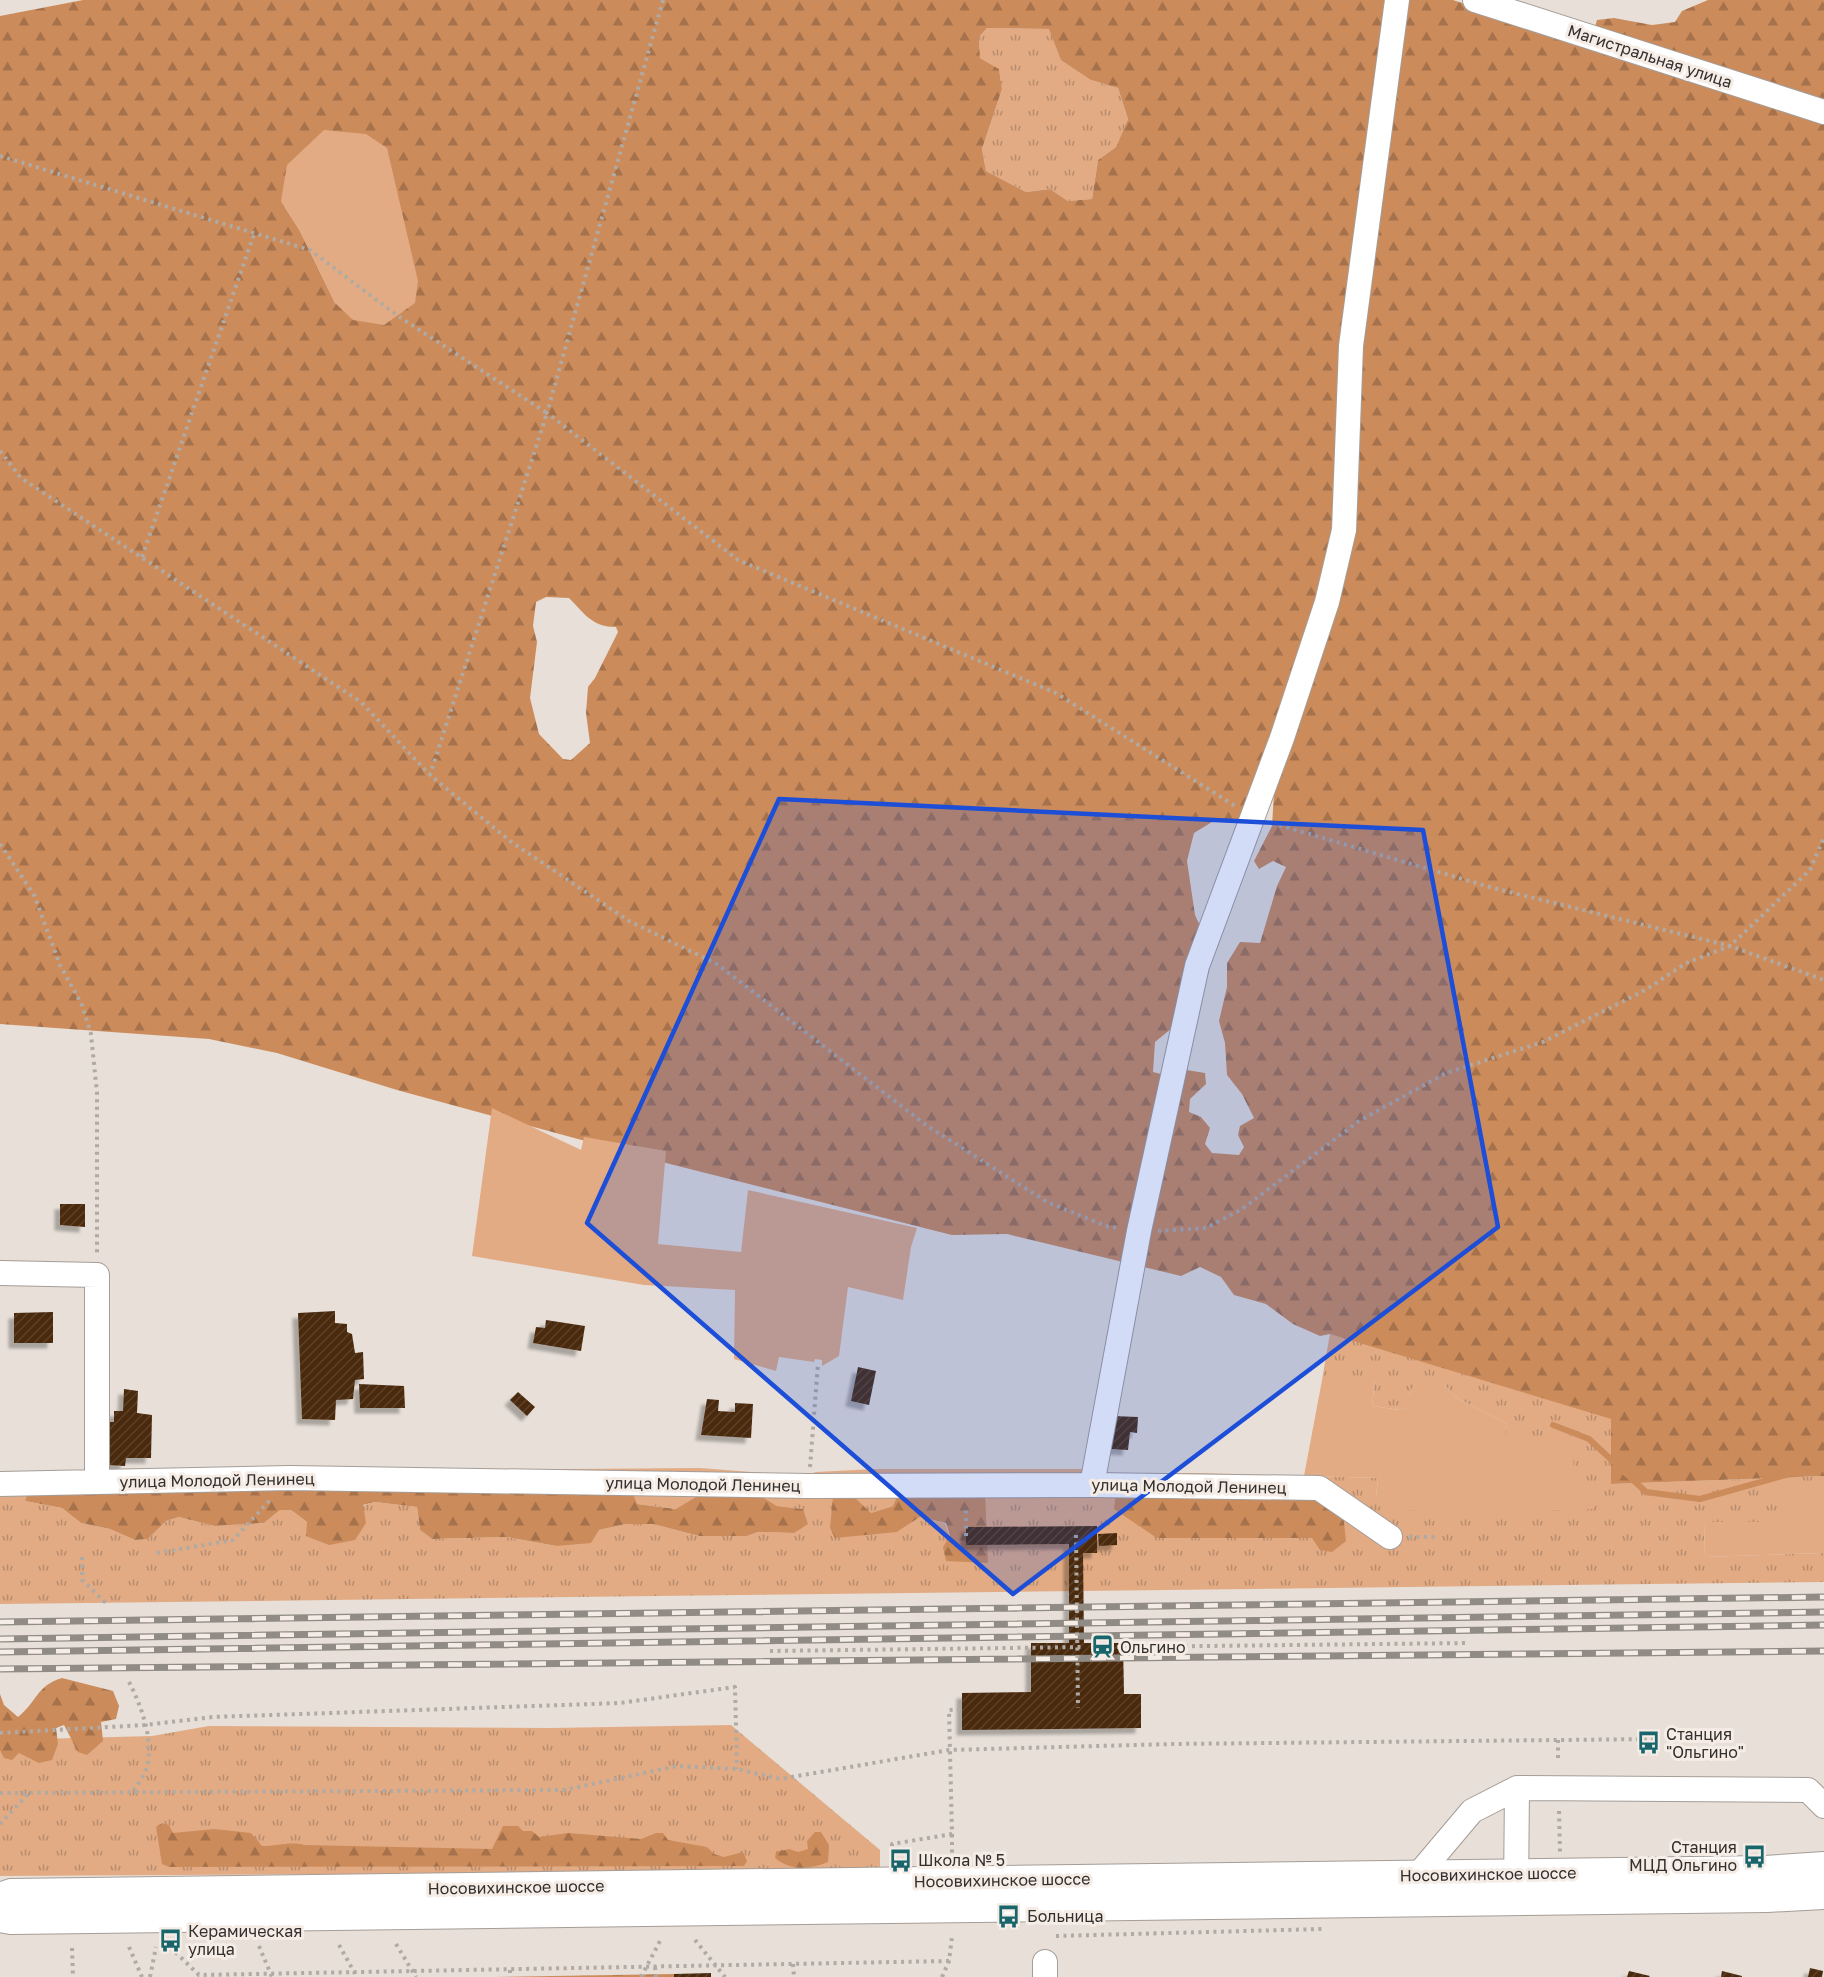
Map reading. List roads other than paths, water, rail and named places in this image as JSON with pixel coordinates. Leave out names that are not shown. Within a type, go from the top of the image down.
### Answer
[{"type":"main road","name":"Носовихинское шоссе","points":[[0,1917],[11,1919],[1516,1887],[1824,1867]]},
{"type":"main road","name":"Носовихинское шоссе","points":[[0,1898],[11,1894],[1418,1875],[1516,1887],[1767,1898],[1824,1894]]},
{"type":"street","points":[[1092,1485],[1140,1231],[1197,966],[1253,817],[1327,602],[1344,530],[1351,346],[1396,0]]},
{"type":"street","name":"Магистральная улица","points":[[1475,0],[1824,112]]},
{"type":"street","points":[[0,1273],[97,1275],[97,1481]]},
{"type":"street","name":"улица Молодой Ленинец","points":[[0,1484],[290,1478],[809,1486],[1092,1485],[1319,1488],[1390,1537]]},
{"type":"street","points":[[1418,1875],[1472,1810],[1517,1788],[1808,1790],[1824,1806]]},
{"type":"street","points":[[1516,1887],[1517,1788]]},
{"type":"waterway","points":[[1553,1425],[1589,1439],[1646,1492],[1700,1499],[1807,1469],[1824,1469]]},
{"type":"railway","points":[[0,1622],[1824,1597]]},
{"type":"railway","points":[[0,1639],[1824,1612]]},
{"type":"railway","points":[[0,1652],[1824,1625]]},
{"type":"railway","points":[[0,1669],[1824,1651]]},
{"type":"place","name":"Ольгино","points":[[1102,1647]]},
{"type":"place","name":"Станция \"Ольгино\"","points":[[1648,1743]]},
{"type":"place","name":"Станция МЦД Ольгино","points":[[1755,1856]]},
{"type":"place","name":"Школа № 5","points":[[900,1860]]},
{"type":"place","name":"Больница","points":[[1009,1916]]},
{"type":"place","name":"Керамическая улица","points":[[170,1940]]}]
